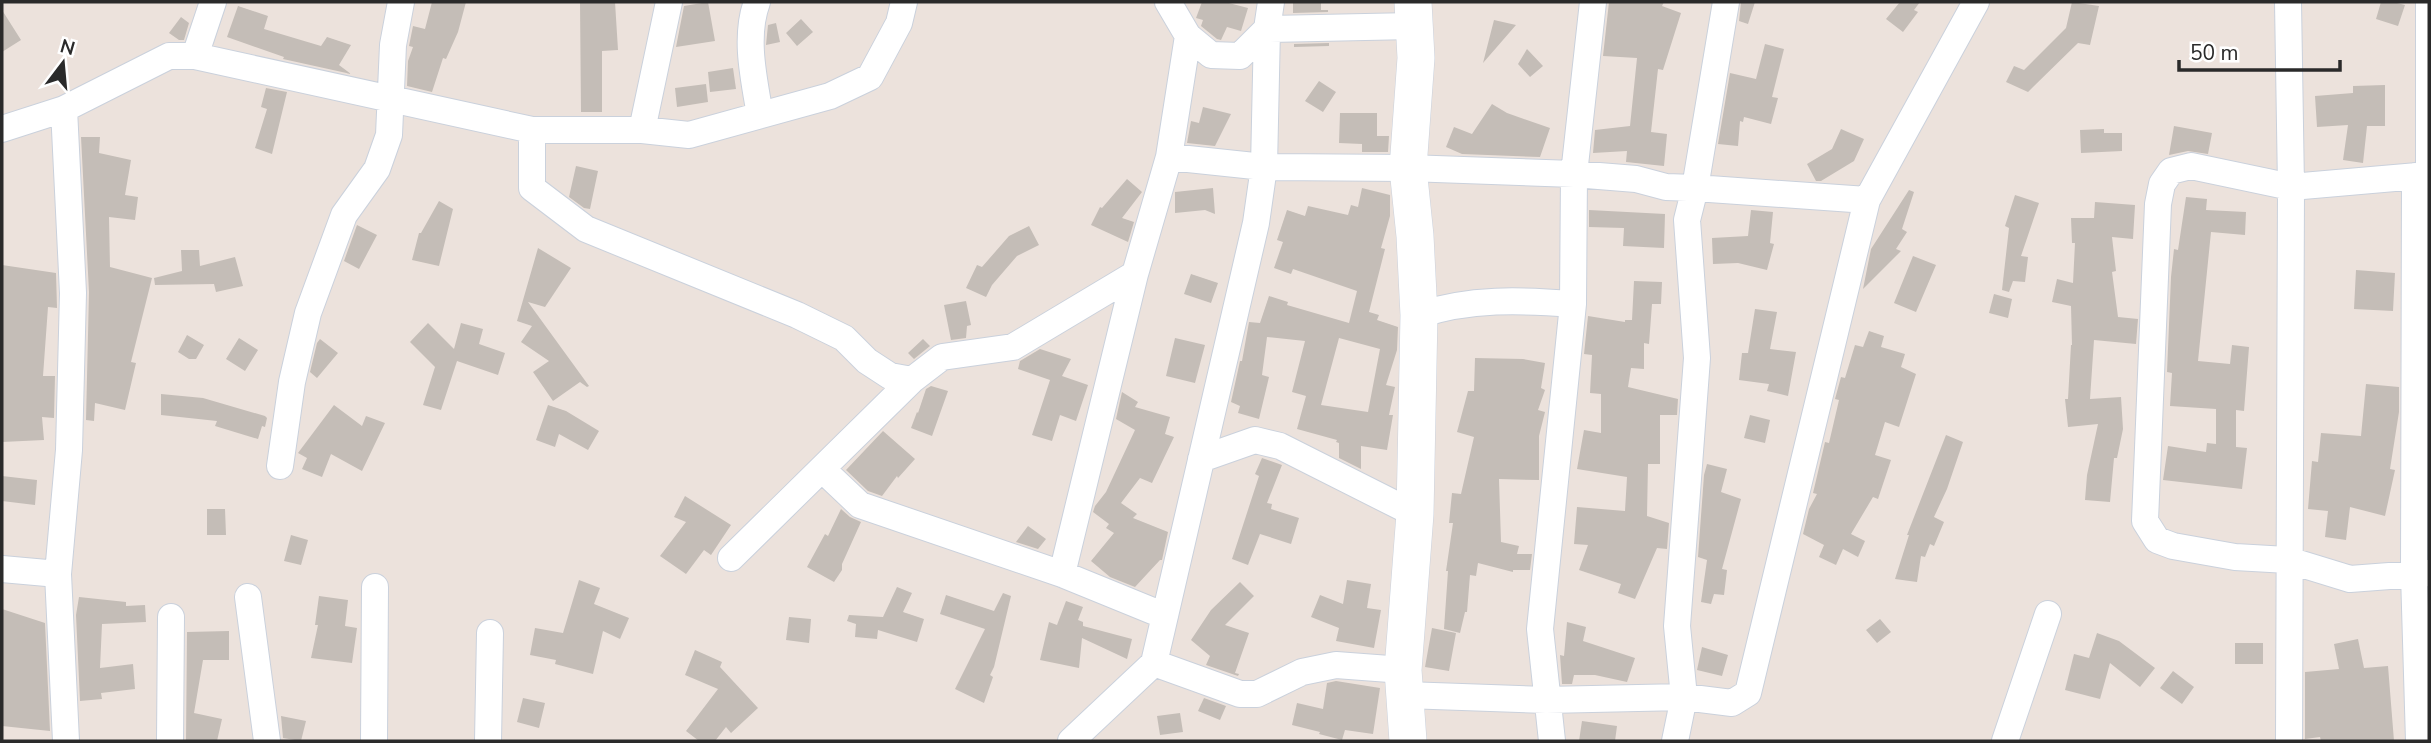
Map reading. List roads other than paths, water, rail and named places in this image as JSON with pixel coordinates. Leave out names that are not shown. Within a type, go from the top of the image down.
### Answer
[{"type":"street","points":[[195,56],[213,2]]},
{"type":"street","points":[[280,466],[292,382],[308,313],[344,215],[377,169],[389,135],[393,45],[401,2]]},
{"type":"street","points":[[642,130],[668,2]]},
{"type":"street","points":[[758,2],[754,12],[751,57],[760,115]]},
{"type":"street","points":[[2,130],[64,109],[169,56],[195,56],[532,130],[642,130],[688,135],[830,96],[870,77],[899,23],[904,2]]},
{"type":"street","points":[[1168,2],[1188,36],[1211,55],[1240,56],[1267,30],[1413,14],[1416,58],[1408,168],[1419,315],[1415,514],[1404,683],[1408,741]]},
{"type":"street","points":[[1070,741],[1154,663],[1256,223],[1264,167],[1267,30],[1271,2]]},
{"type":"street","points":[[1552,741],[1540,628],[1573,304],[1574,174],[1593,2]]},
{"type":"street","points":[[1675,741],[1684,697],[1677,625],[1697,358],[1687,220],[1695,188],[1726,2]]},
{"type":"street","points":[[1154,663],[1240,694],[1257,694],[1302,672],[1336,665],[1404,683],[1546,700],[1684,697],[1732,703],[1748,693],[1867,200],[1976,2]]},
{"type":"street","points":[[2288,2],[2291,187],[2289,741]]},
{"type":"street","points":[[2421,574],[2350,579],[2288,560],[2235,557],[2173,546],[2157,540],[2145,521],[2158,204],[2162,184],[2171,171],[2191,166],[2291,187],[2429,175],[2429,2]]},
{"type":"street","points":[[1062,574],[1135,274],[1169,157],[1188,36]]},
{"type":"street","points":[[64,109],[73,293],[69,450],[58,574],[66,741]]},
{"type":"street","points":[[532,130],[532,188],[586,229],[797,315],[844,338],[867,361],[890,376],[912,380]]},
{"type":"street","points":[[1169,157],[1264,167],[1408,168],[1574,174],[1636,180],[1666,187],[1867,200]]},
{"type":"street","points":[[2415,176],[2421,574],[2419,741]]},
{"type":"street","points":[[731,558],[912,380],[942,357],[1013,347],[1135,274]]},
{"type":"street","points":[[1419,315],[1449,305],[1496,301],[1573,304]]},
{"type":"street","points":[[1201,458],[1255,440],[1280,446],[1415,514]]},
{"type":"street","points":[[822,469],[860,505],[1062,574],[1165,616]]},
{"type":"street","points":[[2,569],[58,574]]},
{"type":"street","points":[[374,741],[375,587]]},
{"type":"street","points":[[248,597],[267,741]]},
{"type":"street","points":[[2005,741],[2048,614]]},
{"type":"street","points":[[170,741],[171,617]]},
{"type":"street","points":[[488,741],[490,633]]}]
